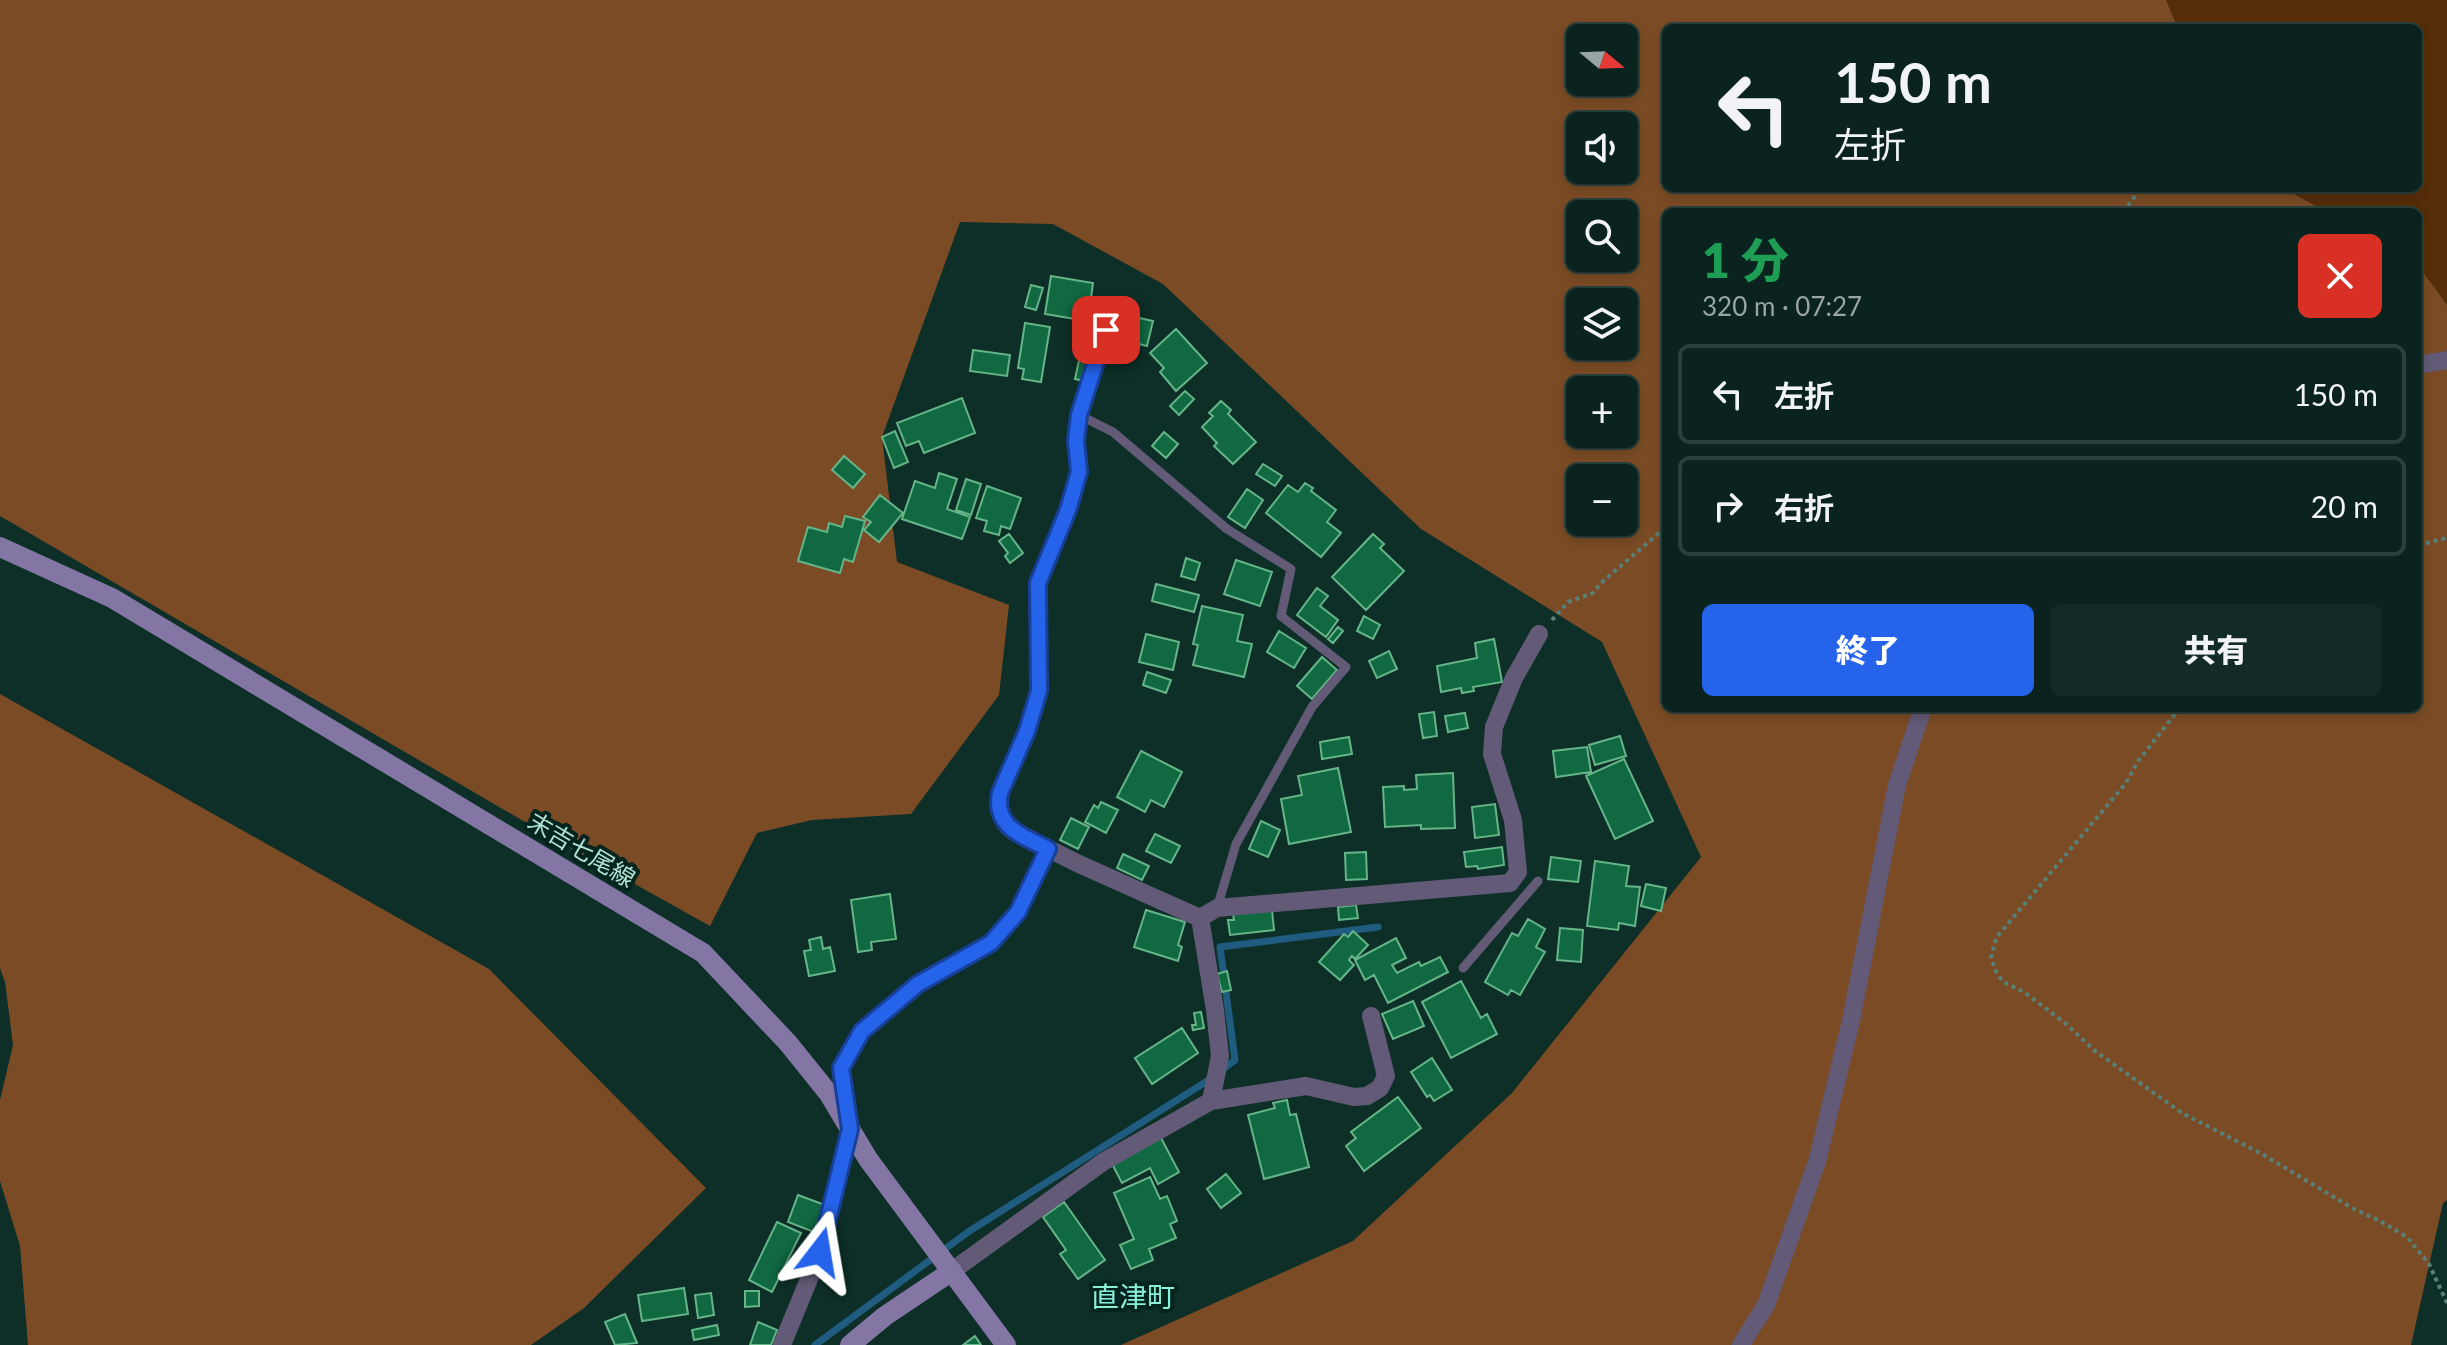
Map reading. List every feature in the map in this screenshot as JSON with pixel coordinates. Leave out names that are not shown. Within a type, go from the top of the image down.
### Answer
[{"type":"main road","name":"末吉七尾線","points":[[0,547],[112,598],[703,953],[788,1043],[829,1094],[868,1159],[1006,1345]]},
{"type":"main road","points":[[850,1345],[885,1316],[952,1271]]},
{"type":"street","points":[[2422,364],[2447,360]]},
{"type":"street","points":[[1079,415],[1076,441],[1079,472],[1068,510],[1038,583],[1039,691],[1027,731],[1000,793],[1000,813],[1007,826],[1048,849],[1200,918]]},
{"type":"street","points":[[1200,918],[1217,908],[1510,883],[1518,872],[1513,820],[1492,754],[1494,727],[1514,678],[1539,634]]},
{"type":"street","points":[[1741,1345],[1766,1305],[1817,1162],[1851,1021],[1897,785],[1922,712]]},
{"type":"street","points":[[782,1345],[820,1252],[850,1129],[841,1068],[862,1031],[918,984],[991,943],[1018,912],[1048,849]]},
{"type":"street","points":[[1200,918],[1220,1056],[1211,1101]]},
{"type":"street","points":[[952,1271],[1103,1162],[1211,1101],[1306,1086],[1354,1097],[1367,1096],[1380,1088],[1386,1076],[1371,1016]]},
{"type":"lane","points":[[1106,330],[1079,415],[1113,432],[1227,529],[1291,569],[1281,616],[1346,667],[1312,707],[1236,844],[1217,908]]},
{"type":"lane","points":[[1463,968],[1538,881],[1510,883]]},
{"type":"path","points":[[1539,634],[1568,602],[1593,593],[1662,530]]},
{"type":"path","points":[[2422,544],[2447,538]]},
{"type":"path","points":[[2177,712],[2138,761],[2126,783],[1996,938],[1991,958],[1998,976],[2024,992],[2095,1051],[2182,1113],[2262,1154],[2407,1237],[2429,1264],[2447,1303]]},
{"type":"shaded area","points":[[0,0],[2166,0],[2176,24],[1662,24],[1662,192],[2290,192],[2320,208],[1662,208],[1662,712],[2422,712],[2422,271],[2447,305],[2447,1200],[2443,1203],[2411,1345],[1121,1345],[1353,1241],[1512,1093],[1701,857],[1602,642],[1421,529],[1163,284],[1053,224],[960,222],[882,437],[897,562],[1009,605],[999,695],[911,814],[812,820],[757,833],[710,926],[556,840],[0,516]]},
{"type":"shaded area","points":[[2166,0],[2447,0],[2447,305],[2422,271],[2422,208],[2320,208],[2290,192],[2422,192],[2422,24],[2176,24]]},
{"type":"shaded area","points":[[0,694],[489,969],[706,1188],[584,1308],[531,1345],[28,1345],[20,1246],[0,1181],[0,1100],[13,1045],[5,982],[0,968]]},
{"type":"building","points":[[1051,276],[1093,283],[1091,298],[1103,300],[1099,323],[1045,314]]},
{"type":"building","points":[[1031,285],[1043,288],[1036,310],[1025,307]]},
{"type":"building","points":[[1117,313],[1153,321],[1147,346],[1111,337]]},
{"type":"building","points":[[1025,323],[1050,327],[1041,382],[1022,379],[1024,369],[1018,368]]},
{"type":"building","points":[[1176,329],[1207,363],[1176,391],[1160,372],[1164,368],[1150,353]]},
{"type":"building","points":[[1086,345],[1095,347],[1088,382],[1075,379],[1081,351],[1085,352]]},
{"type":"building","points":[[973,350],[1010,355],[1007,376],[970,371]]},
{"type":"building","points":[[1185,391],[1194,399],[1179,415],[1170,406]]},
{"type":"building","points":[[962,398],[975,433],[924,453],[919,441],[906,446],[897,423]]},
{"type":"building","points":[[1221,401],[1231,410],[1228,414],[1256,442],[1233,464],[1214,446],[1217,443],[1202,427],[1213,416],[1209,413]]},
{"type":"building","points":[[895,431],[908,462],[894,468],[882,437]]},
{"type":"building","points":[[1164,432],[1178,444],[1166,458],[1152,446]]},
{"type":"building","points":[[844,456],[865,474],[853,488],[832,470]]},
{"type":"building","points":[[1263,464],[1282,476],[1275,486],[1256,474]]},
{"type":"building","points":[[939,473],[957,479],[947,509],[970,517],[962,539],[902,519],[915,481],[935,488]]},
{"type":"building","points":[[966,479],[981,484],[971,515],[956,510]]},
{"type":"building","points":[[1305,483],[1336,510],[1327,522],[1341,533],[1321,557],[1266,513],[1288,485],[1298,492]]},
{"type":"building","points":[[987,486],[1021,498],[1010,529],[1001,526],[999,535],[984,531],[987,521],[976,518]]},
{"type":"building","points":[[1247,489],[1263,500],[1245,528],[1228,517]]},
{"type":"building","points":[[880,495],[903,513],[879,542],[864,530],[871,522],[863,517]]},
{"type":"building","points":[[845,516],[865,521],[853,562],[844,559],[840,573],[798,561],[808,527],[827,532],[829,523],[842,527]]},
{"type":"building","points":[[1009,534],[1023,553],[1010,563],[1005,556],[1008,553],[999,541]]},
{"type":"building","points":[[1373,534],[1384,544],[1380,548],[1404,571],[1366,610],[1332,577]]},
{"type":"building","points":[[1186,558],[1200,563],[1195,580],[1181,576]]},
{"type":"building","points":[[1236,560],[1272,572],[1260,606],[1224,594]]},
{"type":"building","points":[[1156,584],[1199,595],[1194,612],[1152,601]]},
{"type":"building","points":[[1317,588],[1328,596],[1320,606],[1338,620],[1326,637],[1297,615]]},
{"type":"building","points":[[1202,606],[1243,615],[1237,641],[1252,644],[1244,677],[1193,665],[1198,645],[1193,644]]},
{"type":"building","points":[[1364,616],[1380,625],[1373,639],[1357,631]]},
{"type":"building","points":[[1338,627],[1343,631],[1333,643],[1328,639]]},
{"type":"building","points":[[1279,631],[1306,648],[1294,668],[1267,652]]},
{"type":"building","points":[[1146,634],[1179,642],[1173,670],[1139,662]]},
{"type":"building","points":[[1494,639],[1502,682],[1473,687],[1474,691],[1462,693],[1461,688],[1441,692],[1437,666],[1477,658],[1475,643]]},
{"type":"building","points":[[1389,651],[1397,669],[1377,678],[1369,661]]},
{"type":"building","points":[[1322,657],[1337,670],[1312,699],[1297,686]]},
{"type":"building","points":[[1147,672],[1171,680],[1166,693],[1143,685]]},
{"type":"building","points":[[1434,712],[1437,736],[1423,738],[1419,714]]},
{"type":"building","points":[[1465,713],[1468,728],[1448,732],[1445,716]]},
{"type":"building","points":[[1620,736],[1626,756],[1595,765],[1589,745]]},
{"type":"building","points":[[1349,737],[1352,754],[1322,759],[1320,742]]},
{"type":"building","points":[[1587,747],[1591,772],[1556,777],[1553,751]]},
{"type":"building","points":[[1141,751],[1182,772],[1164,807],[1151,800],[1145,812],[1117,797]]},
{"type":"building","points":[[1624,759],[1653,821],[1615,839],[1586,776]]},
{"type":"building","points":[[1338,768],[1351,832],[1289,844],[1281,799],[1302,795],[1298,776]]},
{"type":"building","points":[[1453,773],[1455,828],[1421,829],[1421,825],[1385,827],[1383,787],[1417,789],[1416,775]]},
{"type":"building","points":[[1101,802],[1118,810],[1106,833],[1085,822],[1094,805],[1098,808]]},
{"type":"building","points":[[1495,804],[1499,835],[1475,838],[1472,807]]},
{"type":"building","points":[[1071,818],[1089,827],[1078,849],[1060,840]]},
{"type":"building","points":[[1261,821],[1280,830],[1268,857],[1249,849]]},
{"type":"building","points":[[1155,834],[1180,846],[1171,863],[1146,851]]},
{"type":"building","points":[[1502,847],[1504,865],[1478,869],[1477,866],[1466,867],[1464,852]]},
{"type":"building","points":[[1366,852],[1367,879],[1346,880],[1345,853]]},
{"type":"building","points":[[1123,854],[1149,866],[1142,880],[1117,868]]},
{"type":"building","points":[[1551,857],[1581,861],[1578,882],[1548,879]]},
{"type":"building","points":[[1595,861],[1629,866],[1626,886],[1640,887],[1635,926],[1619,923],[1618,930],[1587,926]]},
{"type":"building","points":[[1646,884],[1666,888],[1661,911],[1641,906]]},
{"type":"building","points":[[890,894],[896,939],[871,942],[872,950],[858,952],[851,900]]},
{"type":"building","points":[[1356,905],[1358,918],[1339,920],[1338,907]]},
{"type":"building","points":[[1146,910],[1185,922],[1178,945],[1182,947],[1178,961],[1134,947]]},
{"type":"building","points":[[1272,910],[1274,930],[1230,935],[1228,920],[1234,920],[1233,914]]},
{"type":"building","points":[[1528,919],[1545,929],[1536,947],[1545,952],[1520,995],[1511,990],[1508,995],[1485,982],[1512,933],[1518,936]]},
{"type":"building","points":[[1560,928],[1583,930],[1581,962],[1557,960]]},
{"type":"building","points":[[1353,931],[1368,945],[1355,959],[1352,956],[1349,960],[1354,965],[1340,980],[1319,962],[1344,934],[1348,937]]},
{"type":"building","points":[[821,937],[823,949],[830,947],[835,971],[809,976],[804,951],[811,950],[809,940]]},
{"type":"building","points":[[1396,938],[1406,958],[1392,965],[1397,973],[1419,962],[1421,966],[1440,957],[1448,972],[1388,1003],[1374,975],[1365,980],[1355,960]]},
{"type":"building","points":[[1227,971],[1231,990],[1222,992],[1217,974]]},
{"type":"building","points":[[1461,981],[1481,1018],[1487,1014],[1497,1034],[1451,1058],[1422,1002]]},
{"type":"building","points":[[1413,1001],[1424,1026],[1393,1039],[1382,1014]]},
{"type":"building","points":[[1201,1012],[1204,1028],[1193,1030],[1192,1025],[1196,1025],[1194,1013]]},
{"type":"building","points":[[1182,1028],[1198,1053],[1152,1084],[1135,1058]]},
{"type":"building","points":[[1432,1058],[1452,1090],[1434,1101],[1430,1095],[1427,1097],[1411,1072]]},
{"type":"building","points":[[1398,1097],[1421,1128],[1364,1171],[1346,1146],[1356,1138],[1351,1132]]},
{"type":"building","points":[[1287,1100],[1290,1115],[1296,1114],[1309,1167],[1264,1179],[1248,1115],[1275,1108],[1273,1103]]},
{"type":"building","points":[[1160,1136],[1179,1172],[1158,1184],[1150,1168],[1122,1183],[1111,1162]]},
{"type":"building","points":[[1226,1174],[1241,1193],[1221,1208],[1207,1189]]},
{"type":"building","points":[[1150,1177],[1160,1199],[1167,1196],[1177,1221],[1170,1224],[1176,1238],[1149,1249],[1153,1260],[1131,1269],[1120,1245],[1134,1239],[1114,1193]]},
{"type":"building","points":[[798,1195],[825,1205],[814,1232],[788,1222]]},
{"type":"building","points":[[1064,1202],[1105,1260],[1078,1279],[1060,1254],[1066,1250],[1043,1217]]},
{"type":"building","points":[[777,1222],[801,1233],[772,1292],[749,1280]]},
{"type":"building","points":[[684,1288],[688,1314],[642,1321],[638,1295]]},
{"type":"building","points":[[745,1291],[759,1291],[759,1306],[745,1307]]},
{"type":"building","points":[[711,1293],[714,1315],[698,1318],[695,1295]]},
{"type":"building","points":[[625,1314],[637,1343],[615,1345],[605,1322]]},
{"type":"building","points":[[758,1322],[777,1330],[771,1345],[750,1345]]},
{"type":"building","points":[[717,1325],[719,1335],[694,1340],[692,1330]]},
{"type":"building","points":[[975,1336],[981,1345],[963,1345]]},
{"type":"waterway","points":[[1222,1070],[1235,1060],[1220,947],[1378,927]]},
{"type":"waterway","points":[[815,1345],[968,1232],[1212,1078]]},
{"type":"district","name":"直津町","points":[[1133,1296]]},
{"type":"route","points":[[820,1252],[850,1129],[841,1068],[862,1031],[918,984],[991,943],[1018,912],[1048,849],[1007,826],[998,803],[1027,731],[1039,691],[1038,583],[1056,543],[1079,472],[1076,441],[1079,415],[1106,330]]}]
